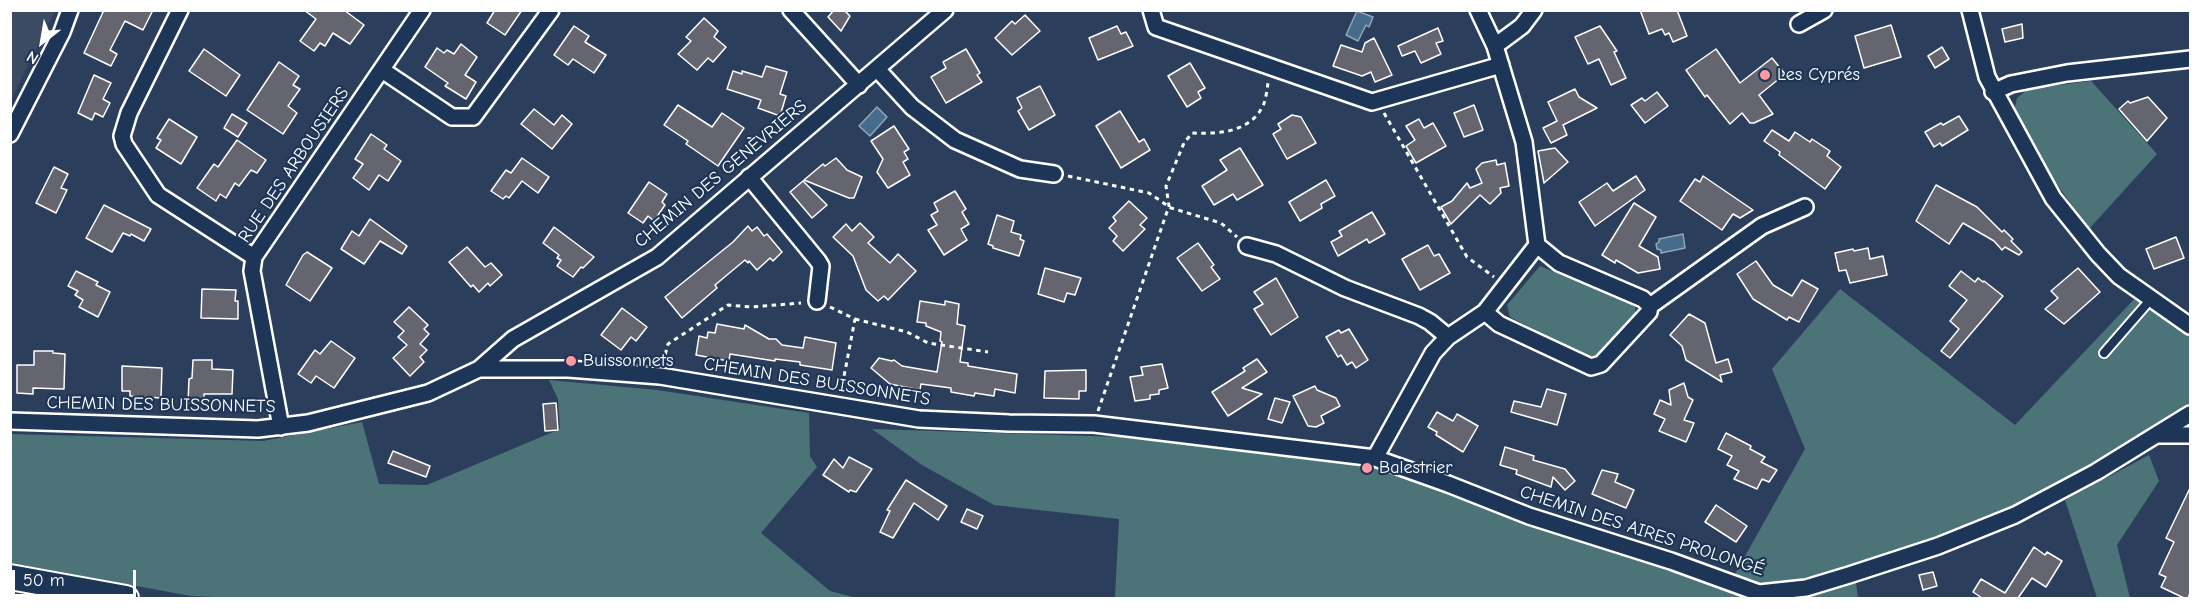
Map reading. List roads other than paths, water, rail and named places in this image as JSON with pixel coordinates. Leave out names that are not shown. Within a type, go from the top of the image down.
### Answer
[{"type":"main road","points":[[10,577],[126,598]]},
{"type":"street","points":[[10,134],[62,32],[70,10]]},
{"type":"street","points":[[180,10],[129,113],[122,136],[124,144],[158,195],[254,257]]},
{"type":"street","name":"RUE DES ARBOUSIERS","points":[[281,427],[252,271],[254,257],[422,10]]},
{"type":"street","points":[[382,70],[452,117],[473,117],[551,10]]},
{"type":"street","points":[[791,10],[859,85]]},
{"type":"street","name":"CHEMIN DES GENÈVRIERS","points":[[479,369],[513,339],[657,257],[748,177],[878,70],[945,10]]},
{"type":"street","points":[[1151,10],[1156,27],[1372,102],[1501,65]]},
{"type":"street","points":[[1478,10],[1495,46],[1524,142],[1537,245],[1559,263],[1643,299],[1650,306]]},
{"type":"street","points":[[1495,46],[1511,36],[1534,10]]},
{"type":"street","points":[[1799,24],[1824,10]]},
{"type":"street","points":[[1970,10],[1986,77],[2053,198],[2108,266],[2190,326]]},
{"type":"street","points":[[1993,92],[2011,84],[2067,73],[2190,59]]},
{"type":"street","points":[[878,70],[912,107],[955,140],[1020,169],[1054,174]]},
{"type":"street","points":[[748,177],[821,266],[817,301]]},
{"type":"street","points":[[1485,312],[1499,324],[1591,367],[1601,364],[1649,312],[1650,306],[1762,226],[1805,207]]},
{"type":"street","points":[[1375,458],[1432,353],[1448,338],[1485,312],[1537,245]]},
{"type":"street","points":[[1247,246],[1276,254],[1345,288],[1419,316],[1430,322],[1448,338]]},
{"type":"street","name":"CHEMIN DES BUISSONNETS","points":[[10,421],[258,429],[281,427],[308,423],[428,393],[479,369],[568,369],[660,376],[919,419],[1094,424],[1375,458]]},
{"type":"street","name":"CHEMIN DES AIRES PROLONGÉ","points":[[1375,458],[1528,516],[1671,561],[1759,593],[1806,588],[1938,546],[2015,515],[2096,472],[2190,414]]},
{"type":"street","points":[[2159,435],[2190,435]]},
{"type":"lane","points":[[2104,353],[2151,299]]},
{"type":"place","name":"Les Cyprés","points":[[1765,75]]},
{"type":"place","name":"Buissonnets","points":[[571,361]]},
{"type":"place","name":"Balestrier","points":[[1367,468]]}]
